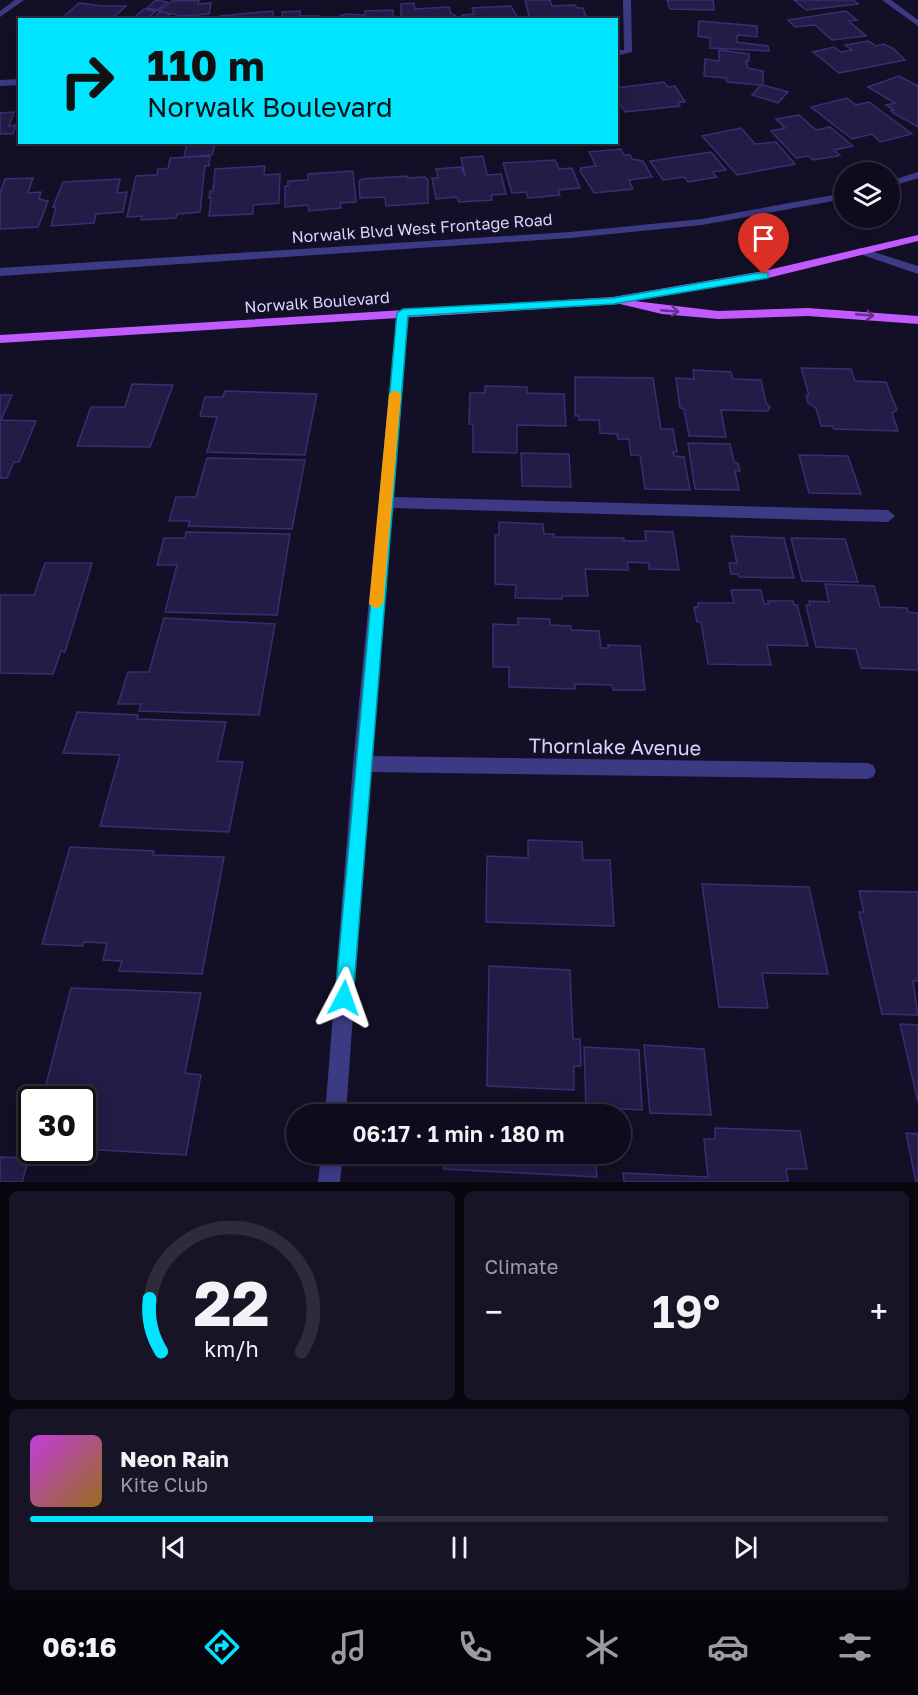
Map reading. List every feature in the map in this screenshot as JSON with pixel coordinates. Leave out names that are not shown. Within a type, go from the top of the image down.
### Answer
[{"type":"main road","name":"Norwalk Boulevard","points":[[0,339],[613,301],[764,275],[918,238]]},
{"type":"main road","points":[[613,301],[662,310],[718,315],[808,312],[918,320]]},
{"type":"street","points":[[0,15],[20,0]]},
{"type":"street","points":[[618,53],[628,52],[627,0]]},
{"type":"street","points":[[886,0],[918,24]]},
{"type":"street","points":[[0,83],[18,82]]},
{"type":"street","points":[[900,181],[918,175]]},
{"type":"street","name":"Norwalk Blvd West Frontage Road","points":[[0,272],[570,235],[702,222],[834,198]]},
{"type":"street","points":[[861,251],[918,270]]},
{"type":"street","points":[[336,1104],[362,764],[403,313]]},
{"type":"street","points":[[385,502],[888,516]]},
{"type":"street","name":"Thornlake Avenue","points":[[362,764],[867,771]]},
{"type":"street","points":[[329,1182],[331,1164]]},
{"type":"building","points":[[156,0],[167,2],[158,10],[147,8]]},
{"type":"building","points":[[199,0],[198,4],[211,3],[209,14],[182,16],[159,11],[172,1]]},
{"type":"building","points":[[525,0],[550,0],[552,6],[575,5],[577,8],[583,8],[586,18],[530,18]]},
{"type":"building","points":[[667,0],[713,0],[714,10],[670,9]]},
{"type":"building","points":[[794,0],[853,0],[858,4],[806,10]]},
{"type":"building","points":[[79,3],[126,6],[113,18],[62,18]]},
{"type":"building","points":[[414,3],[415,9],[449,7],[451,14],[455,15],[456,18],[401,18],[401,4]]},
{"type":"building","points":[[511,6],[518,18],[463,18],[462,15],[474,14],[472,8]]},
{"type":"building","points":[[144,9],[156,11],[148,18],[136,16]]},
{"type":"building","points":[[393,10],[394,18],[340,18],[345,14],[365,15],[365,11]]},
{"type":"building","points":[[273,11],[273,18],[220,18],[220,16]]},
{"type":"building","points":[[300,11],[300,16],[320,16],[320,18],[282,18],[282,12]]},
{"type":"building","points":[[846,11],[857,20],[849,21],[866,36],[832,40],[815,25],[795,27],[788,20]]},
{"type":"building","points":[[160,12],[170,14],[165,18],[153,18]]},
{"type":"building","points":[[699,21],[757,26],[757,37],[738,35],[736,42],[768,46],[769,51],[710,48],[710,38],[698,36]]},
{"type":"building","points":[[868,41],[876,46],[884,44],[894,49],[905,60],[839,73],[813,52],[834,47],[841,52],[852,50],[845,45]]},
{"type":"building","points":[[719,50],[749,54],[749,61],[746,61],[748,68],[763,71],[763,85],[788,92],[778,103],[752,95],[761,85],[727,82],[726,78],[704,76],[705,59],[719,61]]},
{"type":"building","points":[[899,76],[918,86],[918,127],[893,113],[891,111],[894,110],[886,105],[895,103],[868,87]]},
{"type":"building","points":[[664,82],[668,87],[675,86],[685,102],[678,102],[680,106],[625,112],[618,100],[618,88]]},
{"type":"building","points":[[847,98],[856,105],[869,102],[912,134],[880,142],[872,134],[852,139],[811,107]]},
{"type":"building","points":[[14,112],[9,126],[16,125],[13,134],[0,134],[0,113]]},
{"type":"building","points":[[799,115],[816,130],[830,127],[853,146],[834,150],[840,155],[837,156],[813,160],[808,156],[796,158],[771,131],[785,128],[776,119]]},
{"type":"building","points":[[741,128],[755,144],[776,142],[795,164],[737,175],[702,136]]},
{"type":"building","points":[[187,144],[215,144],[212,155],[184,157]]},
{"type":"building","points":[[621,149],[624,155],[630,155],[632,159],[643,161],[652,177],[629,180],[633,189],[594,193],[580,171],[581,168],[596,166],[589,152]]},
{"type":"building","points":[[711,152],[726,170],[712,172],[717,177],[688,182],[684,177],[663,180],[650,161]]},
{"type":"building","points":[[210,156],[209,166],[205,166],[200,212],[177,214],[176,218],[141,220],[142,216],[127,217],[136,176],[157,175],[158,169],[168,169],[170,158]]},
{"type":"building","points":[[483,156],[487,175],[501,174],[506,194],[491,195],[492,200],[459,202],[457,197],[436,199],[432,178],[438,178],[436,169],[461,167],[465,176],[461,158]]},
{"type":"building","points":[[555,160],[559,169],[572,168],[580,188],[558,190],[560,195],[528,198],[526,192],[512,193],[503,163]]},
{"type":"building","points":[[265,166],[264,175],[280,174],[279,203],[253,205],[253,214],[209,216],[211,198],[209,198],[210,191],[213,191],[215,169]]},
{"type":"building","points":[[353,171],[356,202],[340,203],[341,208],[309,211],[308,205],[285,207],[285,186],[288,186],[288,181],[308,180],[308,174]]},
{"type":"building","points":[[407,176],[407,178],[425,177],[428,180],[428,203],[386,206],[385,197],[360,198],[359,181],[362,179]]},
{"type":"building","points":[[33,178],[28,193],[41,192],[39,199],[48,201],[38,227],[0,229],[0,193],[5,179]]},
{"type":"building","points":[[120,179],[117,193],[127,192],[123,212],[96,214],[94,223],[51,226],[56,207],[53,207],[63,182]]},
{"type":"building","points":[[801,368],[851,369],[855,381],[886,382],[897,410],[892,413],[898,431],[834,429],[833,426],[821,426],[816,408],[808,403],[806,395],[809,395]]},
{"type":"building","points":[[693,370],[731,372],[733,379],[761,380],[766,403],[770,407],[768,411],[721,410],[726,437],[689,436],[684,409],[680,408],[676,378],[694,379]]},
{"type":"building","points":[[575,377],[653,378],[661,429],[673,429],[677,452],[673,452],[674,456],[684,457],[690,490],[645,489],[640,455],[631,455],[629,439],[618,439],[617,434],[600,433],[599,420],[579,420],[579,416],[575,416]]},
{"type":"building","points":[[132,384],[173,385],[150,447],[77,446],[91,407],[125,407]]},
{"type":"building","points":[[485,386],[527,387],[527,393],[564,394],[566,426],[517,425],[517,453],[473,452],[473,424],[469,424],[470,393],[485,393]]},
{"type":"building","points":[[225,391],[317,394],[305,455],[207,452],[217,417],[200,416],[205,397],[223,397]]},
{"type":"building","points":[[0,395],[12,395],[1,420],[36,421],[19,462],[14,462],[7,478],[0,478]]},
{"type":"building","points":[[688,443],[730,444],[734,462],[738,463],[740,471],[735,471],[739,490],[695,489]]},
{"type":"building","points":[[521,453],[569,454],[571,487],[522,486]]},
{"type":"building","points":[[799,455],[848,456],[861,494],[809,493]]},
{"type":"building","points":[[207,458],[305,460],[292,529],[188,526],[190,521],[169,521],[176,497],[196,497]]},
{"type":"building","points":[[499,522],[543,524],[544,534],[554,534],[554,537],[624,538],[624,541],[646,541],[645,531],[673,532],[679,570],[649,569],[649,563],[627,562],[628,570],[585,569],[588,596],[562,596],[562,599],[515,598],[516,585],[495,584],[495,535],[499,535]]},
{"type":"building","points":[[186,532],[290,534],[277,615],[165,612],[177,565],[157,565],[164,538],[185,538]]},
{"type":"building","points":[[731,536],[784,538],[794,578],[739,577],[738,574],[731,574],[729,563],[737,563]]},
{"type":"building","points":[[791,538],[845,539],[858,582],[802,581]]},
{"type":"building","points":[[45,563],[92,563],[65,652],[61,651],[53,674],[0,673],[0,595],[34,595]]},
{"type":"building","points":[[825,584],[874,586],[880,607],[907,608],[908,612],[918,613],[918,670],[861,668],[856,649],[816,647],[806,605],[810,605],[809,601],[829,602]]},
{"type":"building","points":[[731,590],[761,590],[764,604],[769,604],[768,601],[793,601],[794,605],[797,605],[808,646],[767,645],[771,665],[708,664],[701,622],[697,622],[694,607],[698,607],[698,603],[734,603]]},
{"type":"building","points":[[164,618],[275,624],[259,715],[139,711],[141,704],[118,704],[128,672],[149,672]]},
{"type":"building","points":[[518,618],[550,619],[550,625],[571,626],[571,630],[599,631],[601,648],[609,648],[608,645],[640,646],[645,690],[613,690],[612,685],[575,684],[575,689],[509,687],[509,667],[493,667],[493,624],[518,625]]},
{"type":"building","points":[[77,712],[138,715],[137,719],[226,722],[217,761],[243,762],[229,832],[100,826],[120,755],[63,753]]},
{"type":"building","points":[[528,840],[582,842],[583,860],[610,860],[614,926],[486,922],[487,856],[528,858]]},
{"type":"building","points":[[70,847],[154,851],[153,855],[224,857],[202,974],[119,971],[122,961],[103,960],[107,943],[84,942],[83,946],[42,944]]},
{"type":"building","points":[[702,884],[809,887],[828,974],[762,973],[768,1008],[719,1007]]},
{"type":"building","points":[[859,891],[918,892],[918,981],[913,981],[918,1015],[882,1014],[859,912],[864,912]]},
{"type":"building","points":[[489,966],[570,970],[573,1039],[580,1039],[581,1066],[574,1066],[574,1090],[487,1086]]},
{"type":"building","points":[[71,988],[201,993],[185,1073],[201,1075],[186,1155],[96,1150],[96,1086],[46,1086]]},
{"type":"building","points":[[900,1024],[918,1025],[918,1102]]},
{"type":"building","points":[[644,1045],[704,1049],[711,1115],[650,1113]]},
{"type":"building","points":[[584,1047],[639,1050],[642,1110],[631,1109],[631,1104],[586,1104]]},
{"type":"building","points":[[715,1128],[800,1131],[807,1169],[786,1169],[788,1182],[624,1182],[623,1173],[708,1177],[704,1139],[715,1139]]},
{"type":"building","points":[[906,1133],[918,1134],[918,1182],[916,1182]]},
{"type":"building","points":[[0,1157],[18,1158],[18,1164],[27,1164],[22,1182],[0,1182]]},
{"type":"building","points":[[444,1164],[596,1164],[597,1177],[444,1169]]},
{"type":"slow traffic","points":[[376,604],[395,394]]},
{"type":"route","points":[[344,998],[362,764],[403,313],[613,301],[764,275]]}]
